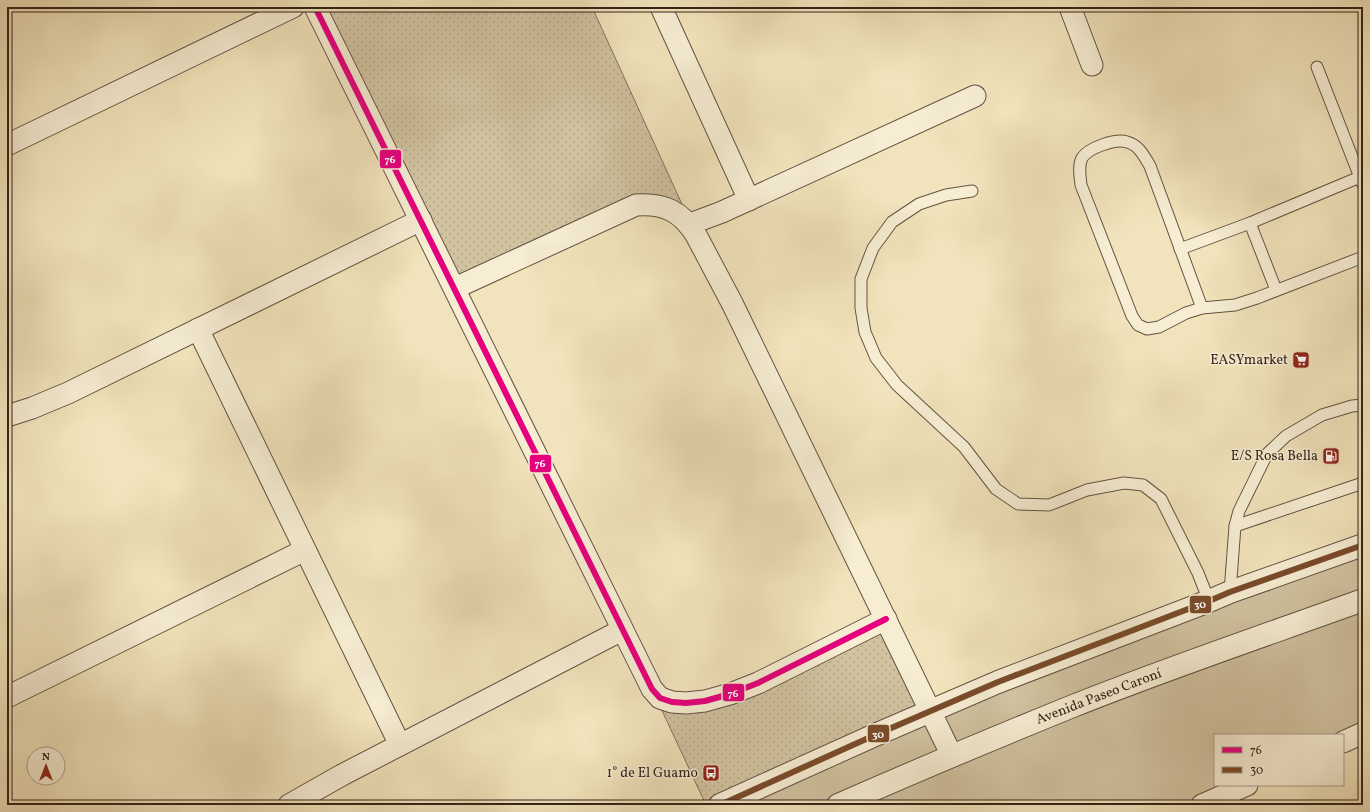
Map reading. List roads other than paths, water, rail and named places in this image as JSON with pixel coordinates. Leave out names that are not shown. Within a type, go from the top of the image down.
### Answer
[{"type":"street","points":[[7,145],[293,7]]},
{"type":"street","points":[[315,7],[455,288],[622,630],[652,689],[660,698],[672,702],[686,703],[705,701],[730,694],[758,683],[886,619]]},
{"type":"street","points":[[661,7],[749,200]]},
{"type":"street","points":[[1070,7],[1092,65]]},
{"type":"street","points":[[690,224],[749,200],[975,96]]},
{"type":"street","points":[[455,288],[636,205],[658,205],[680,215],[690,224],[732,303],[952,756]]},
{"type":"street","points":[[7,416],[32,408],[68,393],[421,220]]},
{"type":"street","points":[[198,330],[400,745]]},
{"type":"street","points":[[720,805],[831,754],[998,682],[1230,592],[1363,545]]},
{"type":"street","points":[[7,697],[305,550]]},
{"type":"street","name":"Avenida Paseo Caroní","points":[[838,805],[1074,706],[1214,653],[1363,600]]},
{"type":"street","points":[[289,805],[400,745],[622,630]]},
{"type":"street","points":[[1344,742],[1363,733]]},
{"type":"street","points":[[1202,805],[1245,786]]},
{"type":"lane","points":[[1180,249],[1361,181],[1317,67]]},
{"type":"lane","points":[[1202,308],[1150,166],[1140,150],[1127,141],[1112,142],[1092,149],[1083,157],[1079,171],[1081,185],[1132,316],[1138,325],[1147,329],[1159,327],[1202,308],[1235,305],[1363,257]]},
{"type":"lane","points":[[972,191],[946,195],[919,204],[892,222],[873,248],[861,279],[861,308],[865,332],[876,358],[897,385],[964,447],[996,489],[1018,504],[1049,505],[1087,490],[1124,483],[1143,485],[1161,499],[1198,572],[1209,601]]},
{"type":"lane","points":[[1250,223],[1276,290]]},
{"type":"lane","points":[[1230,592],[1235,526],[1239,511],[1268,454],[1286,436],[1322,415],[1352,406],[1363,405]]},
{"type":"lane","points":[[1235,526],[1363,483]]},
{"type":"place","name":"EASYmarket","points":[[1301,360]]},
{"type":"place","name":"E/S Rosa Bella","points":[[1331,456]]},
{"type":"place","name":"1° de El Guamo","points":[[711,773]]}]
